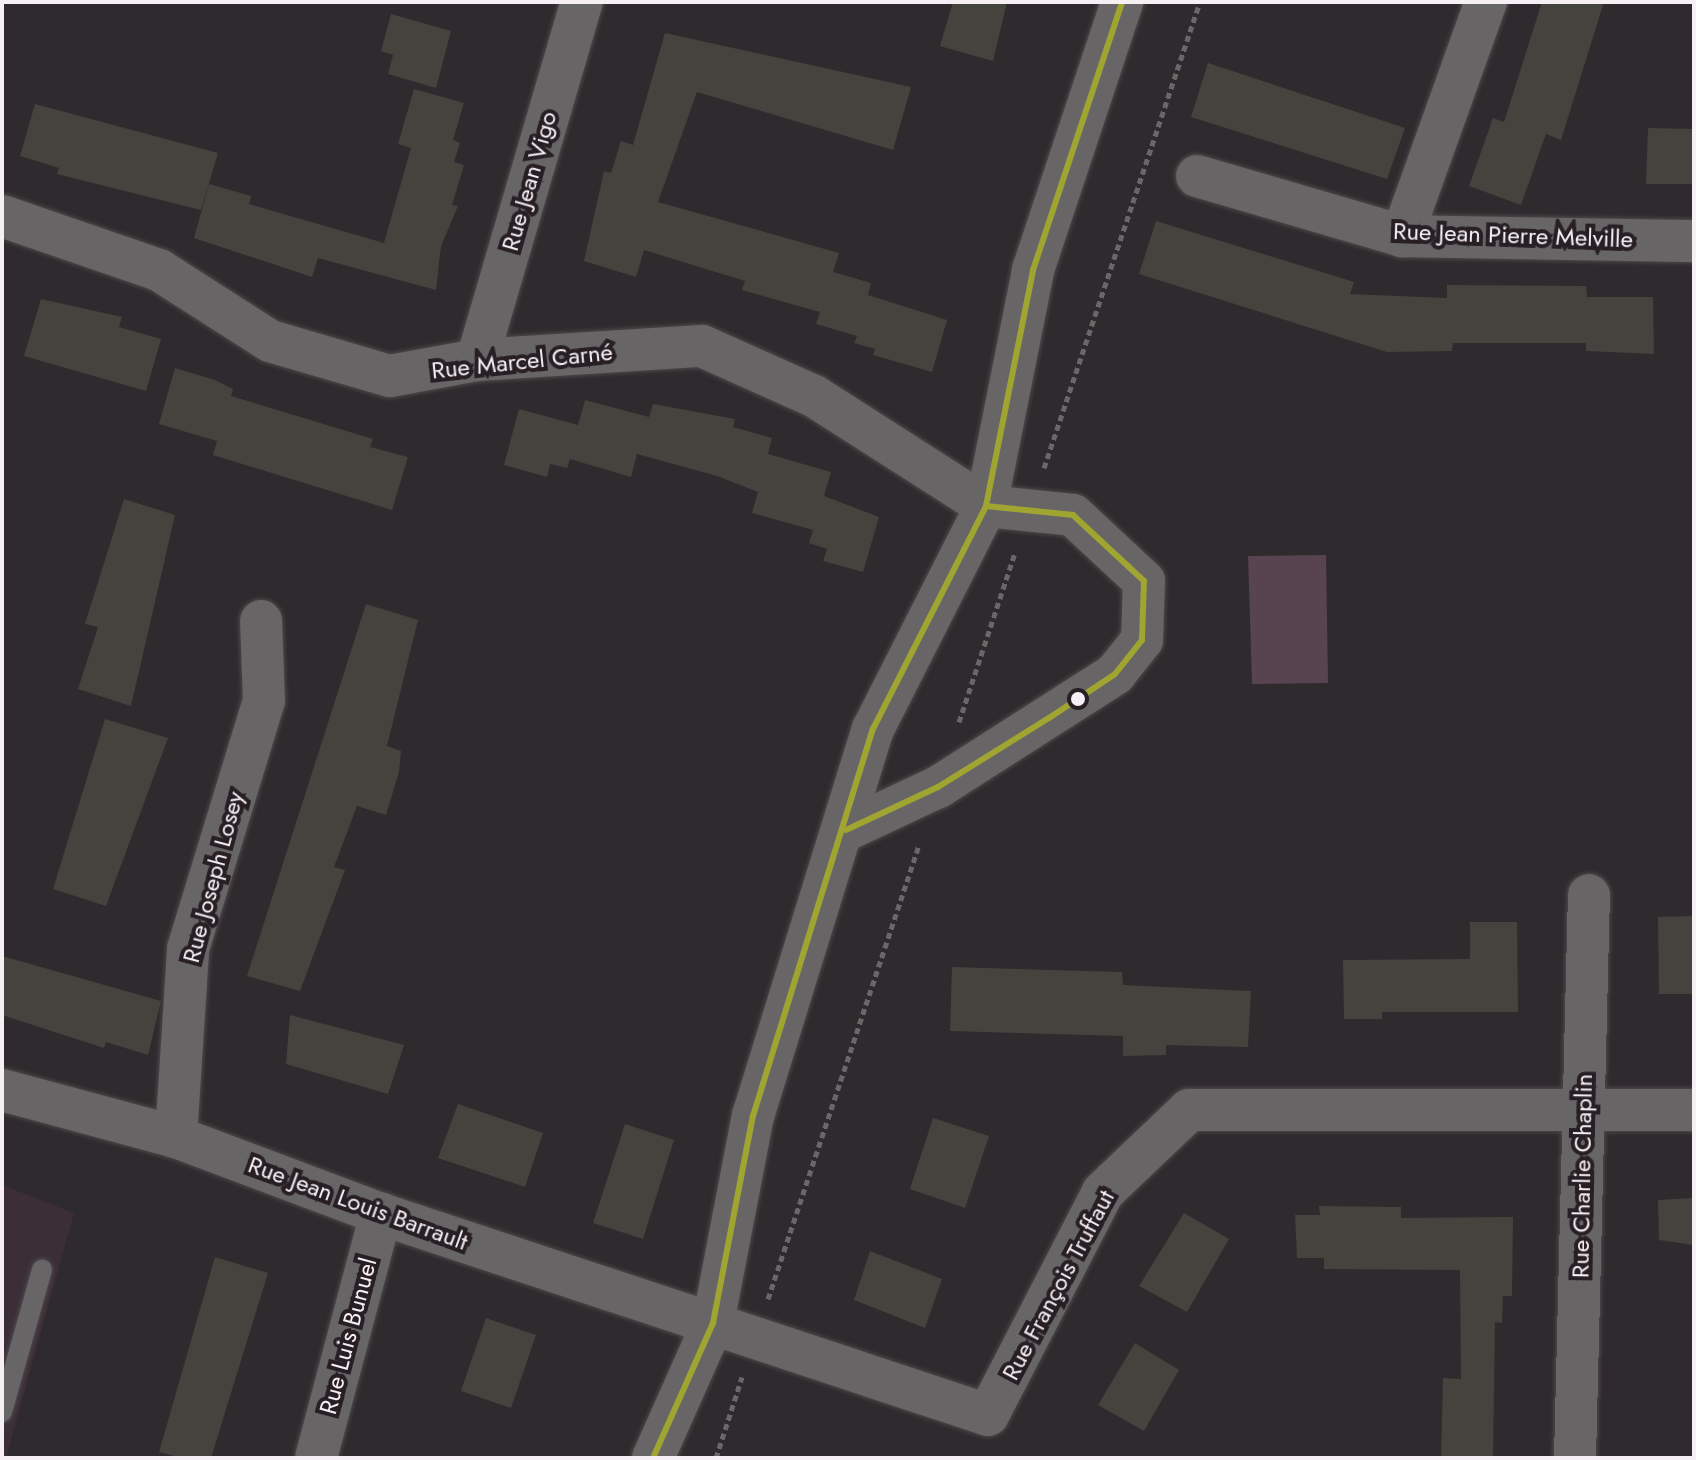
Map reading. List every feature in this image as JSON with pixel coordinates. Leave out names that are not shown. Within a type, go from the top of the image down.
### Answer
[{"type":"street","name":"Rue Jean Vigo","points":[[477,360],[582,2]]},
{"type":"street","points":[[653,1458],[713,1323],[753,1116],[846,830],[873,729],[986,506],[1033,270],[1122,2]]},
{"type":"street","points":[[1402,236],[1486,2]]},
{"type":"street","name":"Rue Jean Pierre Melville","points":[[1197,176],[1402,236],[1694,241]]},
{"type":"street","name":"Rue Marcel Carné","points":[[2,216],[159,270],[270,341],[390,376],[477,360],[702,346],[814,396],[986,506]]},
{"type":"street","points":[[846,830],[938,787],[1049,718],[1115,674],[1142,640],[1144,581],[1073,515],[986,506]]},
{"type":"street","name":"Rue Joseph Losey","points":[[176,1137],[188,949],[264,701],[261,621]]},
{"type":"street","name":"Rue Charlie Chaplin","points":[[1575,1458],[1589,895]]},
{"type":"street","name":"Rue Jean Louis Barrault","points":[[2,1090],[176,1137],[381,1214],[713,1323]]},
{"type":"street","name":"Rue François Truffaut","points":[[713,1323],[988,1415],[1103,1192],[1189,1110],[1694,1110]]},
{"type":"street","name":"Rue Luis Bunuel","points":[[316,1458],[381,1214]]},
{"type":"lane","points":[[2,1412],[42,1270]]},
{"type":"shaded area","points":[[1326,555],[1328,683],[1252,684],[1248,556]]},
{"type":"shaded area","points":[[2,1185],[74,1213],[6,1458],[2,1458]]},
{"type":"building","points":[[953,2],[1007,2],[993,61],[940,46]]},
{"type":"building","points":[[1542,2],[1604,2],[1561,140],[1546,134],[1521,205],[1469,186],[1493,118],[1504,122]]},
{"type":"building","points":[[391,14],[451,31],[436,88],[388,74],[393,55],[381,51]]},
{"type":"building","points":[[665,33],[911,87],[893,150],[697,92],[658,202],[839,253],[833,272],[871,283],[868,295],[947,320],[932,372],[873,355],[875,349],[854,343],[857,336],[816,324],[820,312],[742,290],[745,281],[644,250],[636,277],[584,261],[604,171],[611,173],[621,141],[633,145]]},
{"type":"building","points":[[1208,63],[1405,128],[1387,179],[1191,117]]},
{"type":"building","points":[[414,89],[464,103],[453,140],[460,143],[454,162],[464,165],[452,205],[458,206],[441,246],[436,290],[318,258],[312,277],[194,238],[209,184],[251,196],[249,204],[384,243],[411,148],[398,144]]},
{"type":"building","points":[[35,104],[218,153],[201,210],[57,174],[59,168],[20,156]]},
{"type":"building","points":[[1648,128],[1694,129],[1694,184],[1646,184]]},
{"type":"building","points":[[1156,221],[1354,282],[1350,294],[1447,298],[1447,285],[1586,286],[1587,297],[1653,297],[1654,354],[1586,351],[1586,343],[1453,343],[1452,351],[1387,352],[1139,274]]},
{"type":"building","points":[[41,299],[122,317],[119,327],[161,339],[146,391],[24,356]]},
{"type":"building","points":[[175,368],[233,389],[231,396],[373,439],[370,447],[408,457],[392,510],[213,455],[217,441],[159,424]]},
{"type":"building","points":[[585,400],[649,417],[653,404],[735,419],[733,427],[772,438],[768,454],[831,472],[824,496],[879,517],[863,572],[823,561],[827,549],[809,543],[813,530],[752,513],[758,492],[717,476],[637,454],[631,477],[570,459],[567,468],[550,464],[547,477],[504,465],[519,409],[578,425]]},
{"type":"building","points":[[124,499],[175,515],[131,706],[78,689],[98,627],[85,624]]},
{"type":"building","points":[[366,604],[418,620],[387,746],[401,751],[399,772],[386,815],[357,806],[334,867],[345,870],[300,991],[247,976]]},
{"type":"building","points":[[105,719],[168,738],[106,906],[53,889]]},
{"type":"building","points":[[1694,916],[1694,994],[1659,994],[1658,917]]},
{"type":"building","points":[[1470,922],[1517,922],[1518,1012],[1382,1012],[1382,1019],[1344,1019],[1343,960],[1470,959]]},
{"type":"building","points":[[2,956],[161,1001],[148,1055],[106,1042],[104,1048],[2,1015]]},
{"type":"building","points":[[952,967],[1122,972],[1123,985],[1251,991],[1248,1047],[1166,1045],[1166,1055],[1123,1056],[1123,1036],[950,1031]]},
{"type":"building","points":[[290,1015],[404,1045],[388,1094],[286,1064]]},
{"type":"building","points":[[458,1104],[543,1133],[525,1187],[438,1158]]},
{"type":"building","points":[[933,1118],[989,1136],[965,1208],[910,1189]]},
{"type":"building","points":[[625,1124],[674,1140],[643,1239],[593,1223]]},
{"type":"building","points":[[1694,1198],[1694,1245],[1659,1240],[1658,1200]]},
{"type":"building","points":[[1319,1206],[1401,1207],[1401,1218],[1513,1217],[1512,1296],[1503,1296],[1502,1323],[1495,1322],[1493,1458],[1441,1458],[1443,1378],[1461,1379],[1460,1270],[1324,1269],[1324,1258],[1297,1258],[1295,1215],[1320,1215]]},
{"type":"building","points":[[1184,1213],[1229,1239],[1187,1312],[1139,1286]]},
{"type":"building","points":[[870,1251],[942,1279],[925,1328],[854,1300]]},
{"type":"building","points":[[215,1257],[268,1273],[211,1458],[181,1458],[159,1452]]},
{"type":"building","points":[[486,1318],[536,1335],[511,1408],[461,1391]]},
{"type":"building","points":[[1135,1343],[1179,1370],[1144,1431],[1098,1405]]},
{"type":"transit line","points":[[653,1458],[713,1323],[753,1116],[873,729],[986,506],[1033,270],[1122,2]]},
{"type":"transit line","points":[[846,830],[938,787],[1049,718],[1115,674],[1142,640],[1144,581],[1073,515],[986,506]]}]
